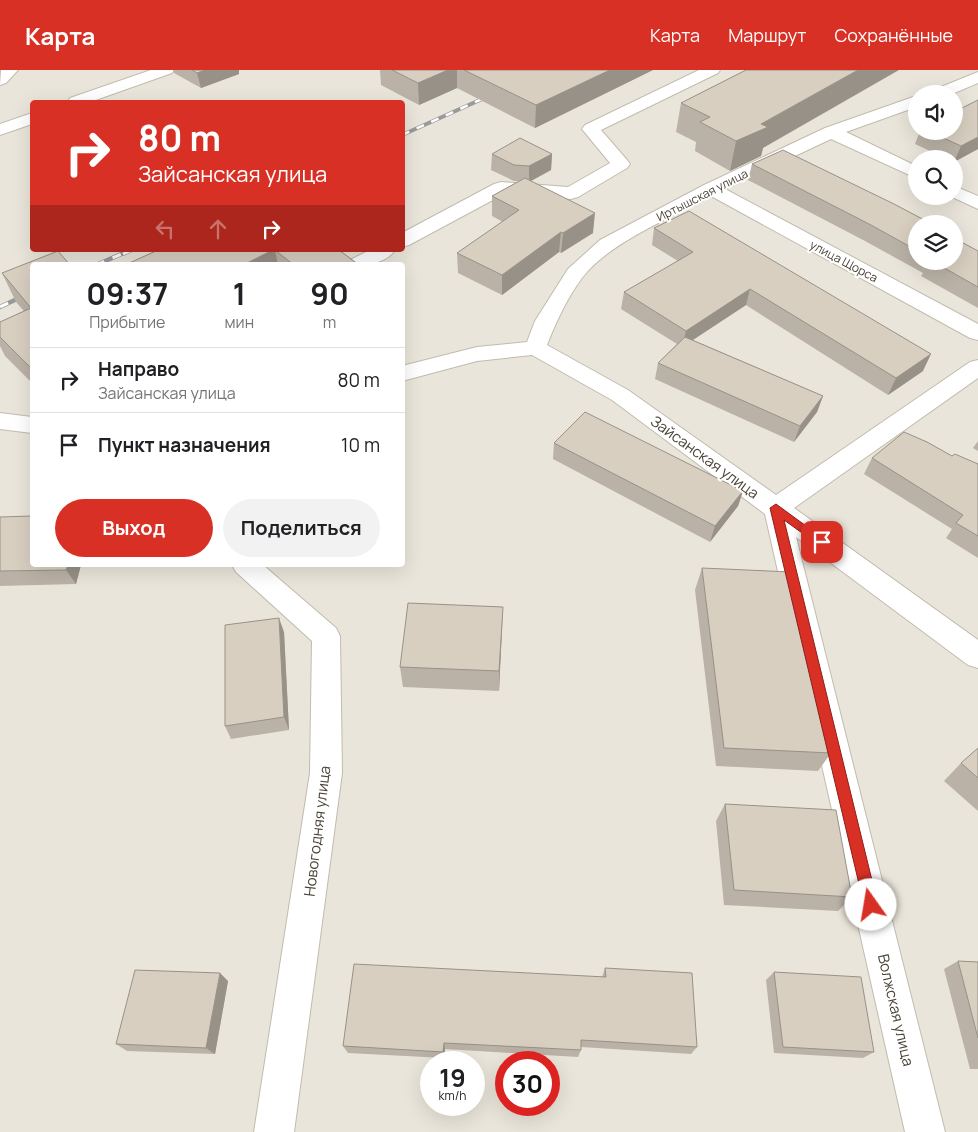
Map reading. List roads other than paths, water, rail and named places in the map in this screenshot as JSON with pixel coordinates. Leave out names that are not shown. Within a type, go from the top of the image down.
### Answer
[{"type":"street","points":[[0,80],[10,70]]},
{"type":"street","points":[[82,100],[166,70]]},
{"type":"street","points":[[405,239],[502,188],[571,193],[622,164],[591,129],[712,70]]},
{"type":"street","points":[[960,85],[978,77]]},
{"type":"street","points":[[963,92],[970,95]]},
{"type":"street","name":"Иртышская улица","points":[[535,348],[546,321],[575,273],[607,244],[711,190],[831,132],[908,104]]},
{"type":"street","points":[[0,130],[30,119]]},
{"type":"street","points":[[831,132],[908,169]]},
{"type":"street","name":"улица Щорса","points":[[711,190],[978,333]]},
{"type":"street","points":[[963,196],[978,203]]},
{"type":"street","points":[[361,262],[381,252]]},
{"type":"street","points":[[405,373],[477,354],[535,348]]},
{"type":"street","name":"Зайсанская улица","points":[[535,348],[620,395],[978,656]]},
{"type":"street","points":[[776,508],[978,368]]},
{"type":"street","points":[[0,421],[30,425]]},
{"type":"street","name":"Волжская улица","points":[[776,508],[925,1132]]},
{"type":"street","name":"Новогодняя улица","points":[[247,567],[326,636],[326,773],[274,1132]]},
{"type":"railway","points":[[405,134],[491,95]]},
{"type":"railway","points":[[103,262],[126,252]]},
{"type":"railway","points":[[123,254],[128,252]]},
{"type":"railway","points":[[0,307],[30,293]]}]
